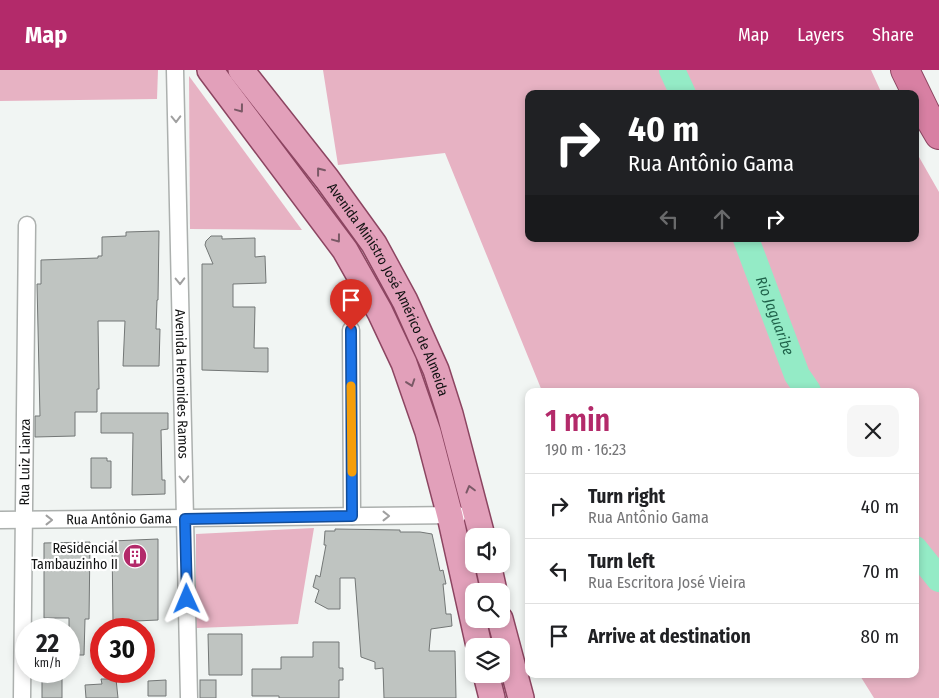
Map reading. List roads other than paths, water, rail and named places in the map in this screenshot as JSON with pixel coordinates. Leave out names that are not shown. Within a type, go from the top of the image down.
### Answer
[{"type":"highway","points":[[905,70],[915,90]]},
{"type":"highway","points":[[925,70],[939,98]]},
{"type":"highway","points":[[919,99],[939,135]]},
{"type":"main road","name":"Avenida Ministro José Américo de Almeida","points":[[210,70],[345,250],[380,312],[404,363],[428,432],[450,516],[477,638]]},
{"type":"main road","name":"Avenida Ministro José Américo de Almeida","points":[[241,70],[327,179],[374,244],[405,302],[436,370],[450,414],[479,525]]},
{"type":"main road","points":[[502,628],[521,698]]},
{"type":"main road","points":[[488,683],[492,698]]},
{"type":"street","name":"Avenida Heronides Ramos","points":[[176,70],[189,698]]},
{"type":"street","name":"Rua Luiz Lianza","points":[[22,698],[27,225]]},
{"type":"street","points":[[351,330],[352,516]]},
{"type":"street","name":"Rua Antônio Gama","points":[[0,520],[450,516],[479,525]]},
{"type":"waterway","name":"Rio Jaguaribe","points":[[672,70],[681,90]]},
{"type":"waterway","name":"Rio Jaguaribe","points":[[747,242],[797,375],[806,388]]},
{"type":"waterway","name":"Rio Jaguaribe","points":[[919,554],[939,579]]},
{"type":"place","name":"Residencial Tambauzinho II","points":[[135,556]]}]
